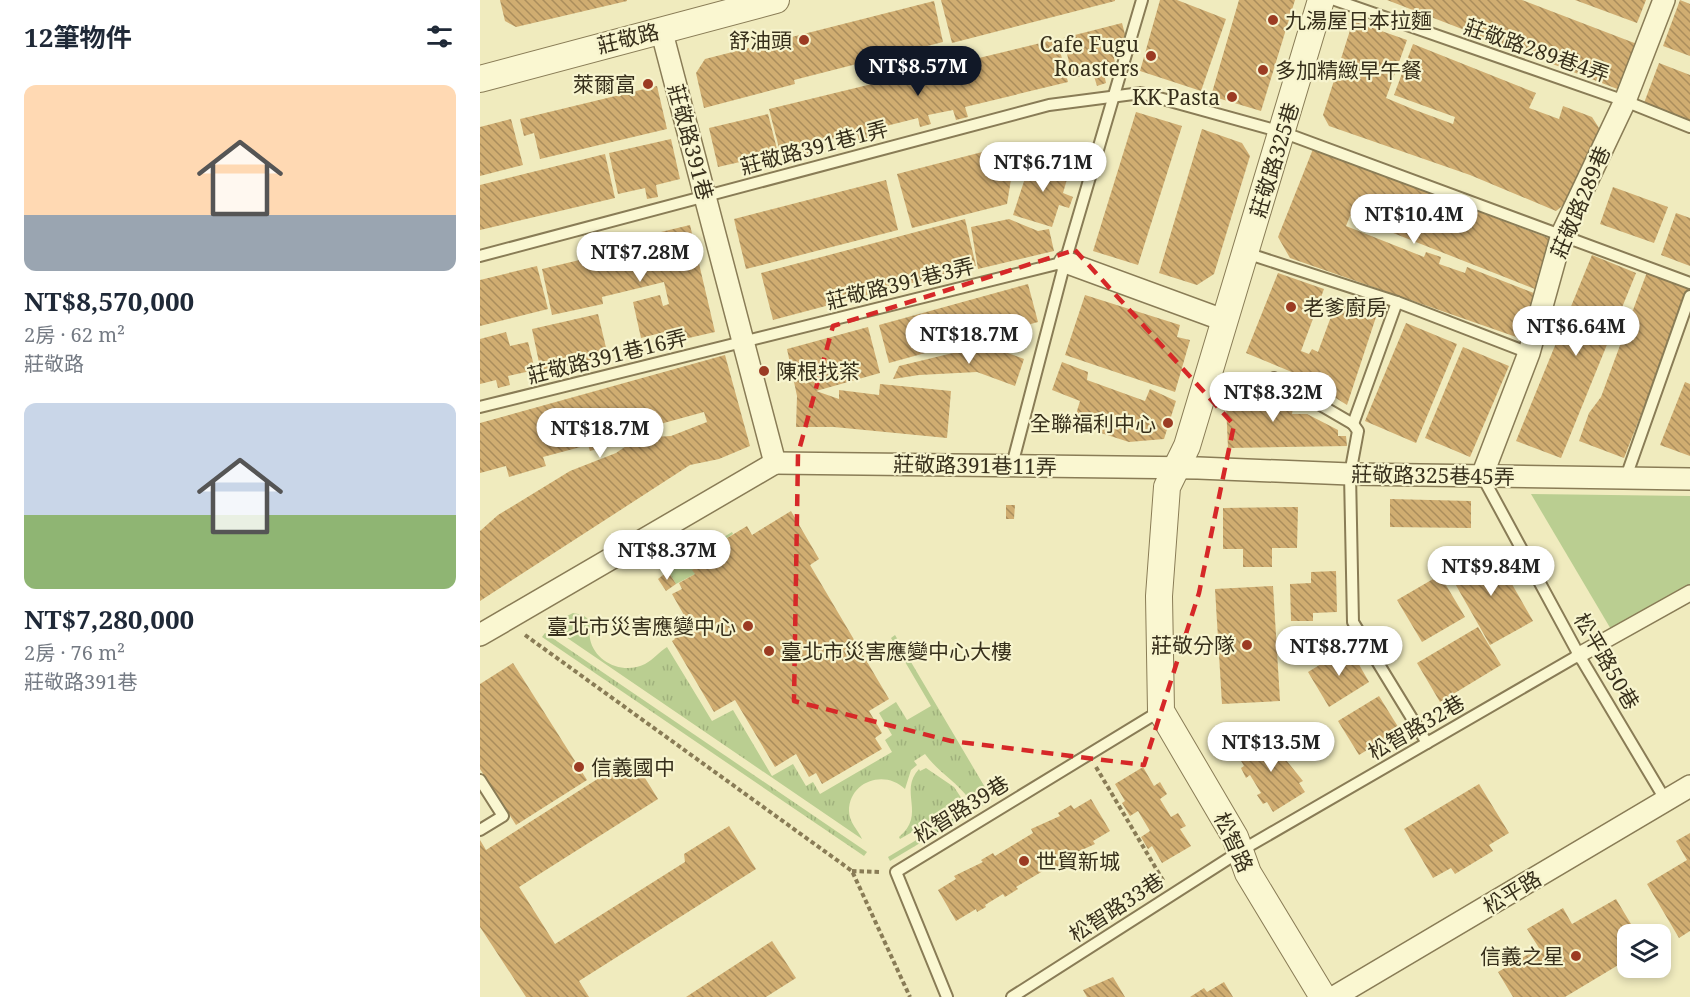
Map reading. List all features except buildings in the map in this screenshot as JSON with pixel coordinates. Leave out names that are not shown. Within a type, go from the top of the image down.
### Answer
[{"type":"street","name":"莊敬路","points":[[480,79],[776,0]]},
{"type":"street","name":"莊敬路325巷","points":[[1175,468],[1187,446],[1226,321],[1321,0]]},
{"type":"street","name":"莊敬路289巷","points":[[1482,476],[1528,353],[1562,234],[1625,101],[1664,0]]},
{"type":"street","name":"莊敬路391巷","points":[[661,29],[775,463]]},
{"type":"street","points":[[1065,262],[1226,321]]},
{"type":"street","points":[[480,635],[775,463]]},
{"type":"street","name":"莊敬路391巷11弄","points":[[775,463],[1175,468]]},
{"type":"street","name":"莊敬路325巷45弄","points":[[1175,468],[1350,474],[1690,479]]},
{"type":"street","name":"松智路","points":[[1175,468],[1167,488],[1159,596],[1161,711],[1242,850],[1248,873],[1323,997]]},
{"type":"street","points":[[1579,655],[1690,593]]},
{"type":"street","name":"松平路","points":[[1334,997],[1690,786]]},
{"type":"lane","points":[[1012,465],[1065,262],[1142,0]]},
{"type":"lane","name":"莊敬路289巷4弄","points":[[1335,0],[1625,101],[1690,127]]},
{"type":"lane","name":"莊敬路391巷1弄","points":[[480,256],[1049,105],[1141,93],[1282,132],[1690,283]]},
{"type":"lane","points":[[1246,253],[1397,302],[1528,353]]},
{"type":"lane","name":"莊敬路391巷3弄","points":[[744,343],[1065,262]]},
{"type":"lane","points":[[1626,477],[1690,296]]},
{"type":"lane","points":[[1353,424],[1397,302]]},
{"type":"lane","name":"莊敬路391巷16弄","points":[[480,406],[744,343]]},
{"type":"lane","points":[[1274,378],[1353,424],[1358,431],[1350,474],[1353,622],[1427,743]]},
{"type":"lane","name":"松平路50巷","points":[[1482,476],[1579,655],[1666,801]]},
{"type":"lane","name":"松智路32巷","points":[[1242,850],[1579,655]]},
{"type":"lane","name":"松智路39巷","points":[[896,872],[1161,711]]},
{"type":"lane","points":[[480,780],[503,816],[480,830]]},
{"type":"lane","name":"松智路33巷","points":[[1012,997],[1242,850]]},
{"type":"lane","points":[[896,872],[947,997]]},
{"type":"path","points":[[505,621],[852,871],[910,997]]},
{"type":"path","points":[[1088,754],[1172,895]]},
{"type":"path","points":[[852,871],[896,872]]},
{"type":"highlighted area","points":[[1075,250],[1234,425],[1199,593],[1144,765],[951,741],[794,701],[798,454],[833,326]]},
{"type":"green space","points":[[1531,494],[1690,496],[1690,586],[1612,631]]},
{"type":"green space","points":[[732,532],[733,534],[719,543],[724,551],[693,570],[695,574],[676,584],[668,571]]},
{"type":"green space","points":[[573,613],[588,619],[593,647],[598,655],[612,665],[637,667],[648,662],[667,647],[712,721],[733,710],[772,776],[793,764],[806,786],[813,782],[820,794],[892,752],[885,740],[892,735],[879,713],[896,702],[907,720],[931,706],[891,638],[895,635],[986,789],[969,799],[925,754],[914,761],[917,765],[911,770],[905,789],[897,783],[878,779],[869,781],[855,792],[849,815],[862,839],[557,631],[559,620]]},
{"type":"green space","points":[[545,633],[867,852],[864,856],[542,637]]},
{"type":"green space","points":[[926,768],[954,787],[964,802],[900,839],[899,837],[911,820],[913,778],[919,769],[920,771]]},
{"type":"green space","points":[[990,796],[992,800],[890,861],[888,857]]},
{"type":"place","name":"九湯屋日本拉麵","points":[[1273,20]]},
{"type":"place","name":"舒油頭","points":[[804,40]]},
{"type":"place","name":"Cafe Fugu Roasters","points":[[1151,56]]},
{"type":"place","name":"多加精緻早午餐","points":[[1263,70]]},
{"type":"place","name":"萊爾富","points":[[648,84]]},
{"type":"place","name":"KK Pasta","points":[[1232,97]]},
{"type":"place","name":"老爹廚房","points":[[1291,307]]},
{"type":"place","name":"陳根找茶","points":[[764,371]]},
{"type":"place","name":"全聯福利中心","points":[[1168,423]]},
{"type":"place","name":"臺北市災害應變中心","points":[[748,626]]},
{"type":"place","name":"莊敬分隊","points":[[1247,645]]},
{"type":"place","name":"臺北市災害應變中心大樓","points":[[769,651]]},
{"type":"place","name":"信義國中","points":[[579,767]]},
{"type":"place","name":"世貿新城","points":[[1024,861]]},
{"type":"place","name":"信義之星","points":[[1576,956]]}]
